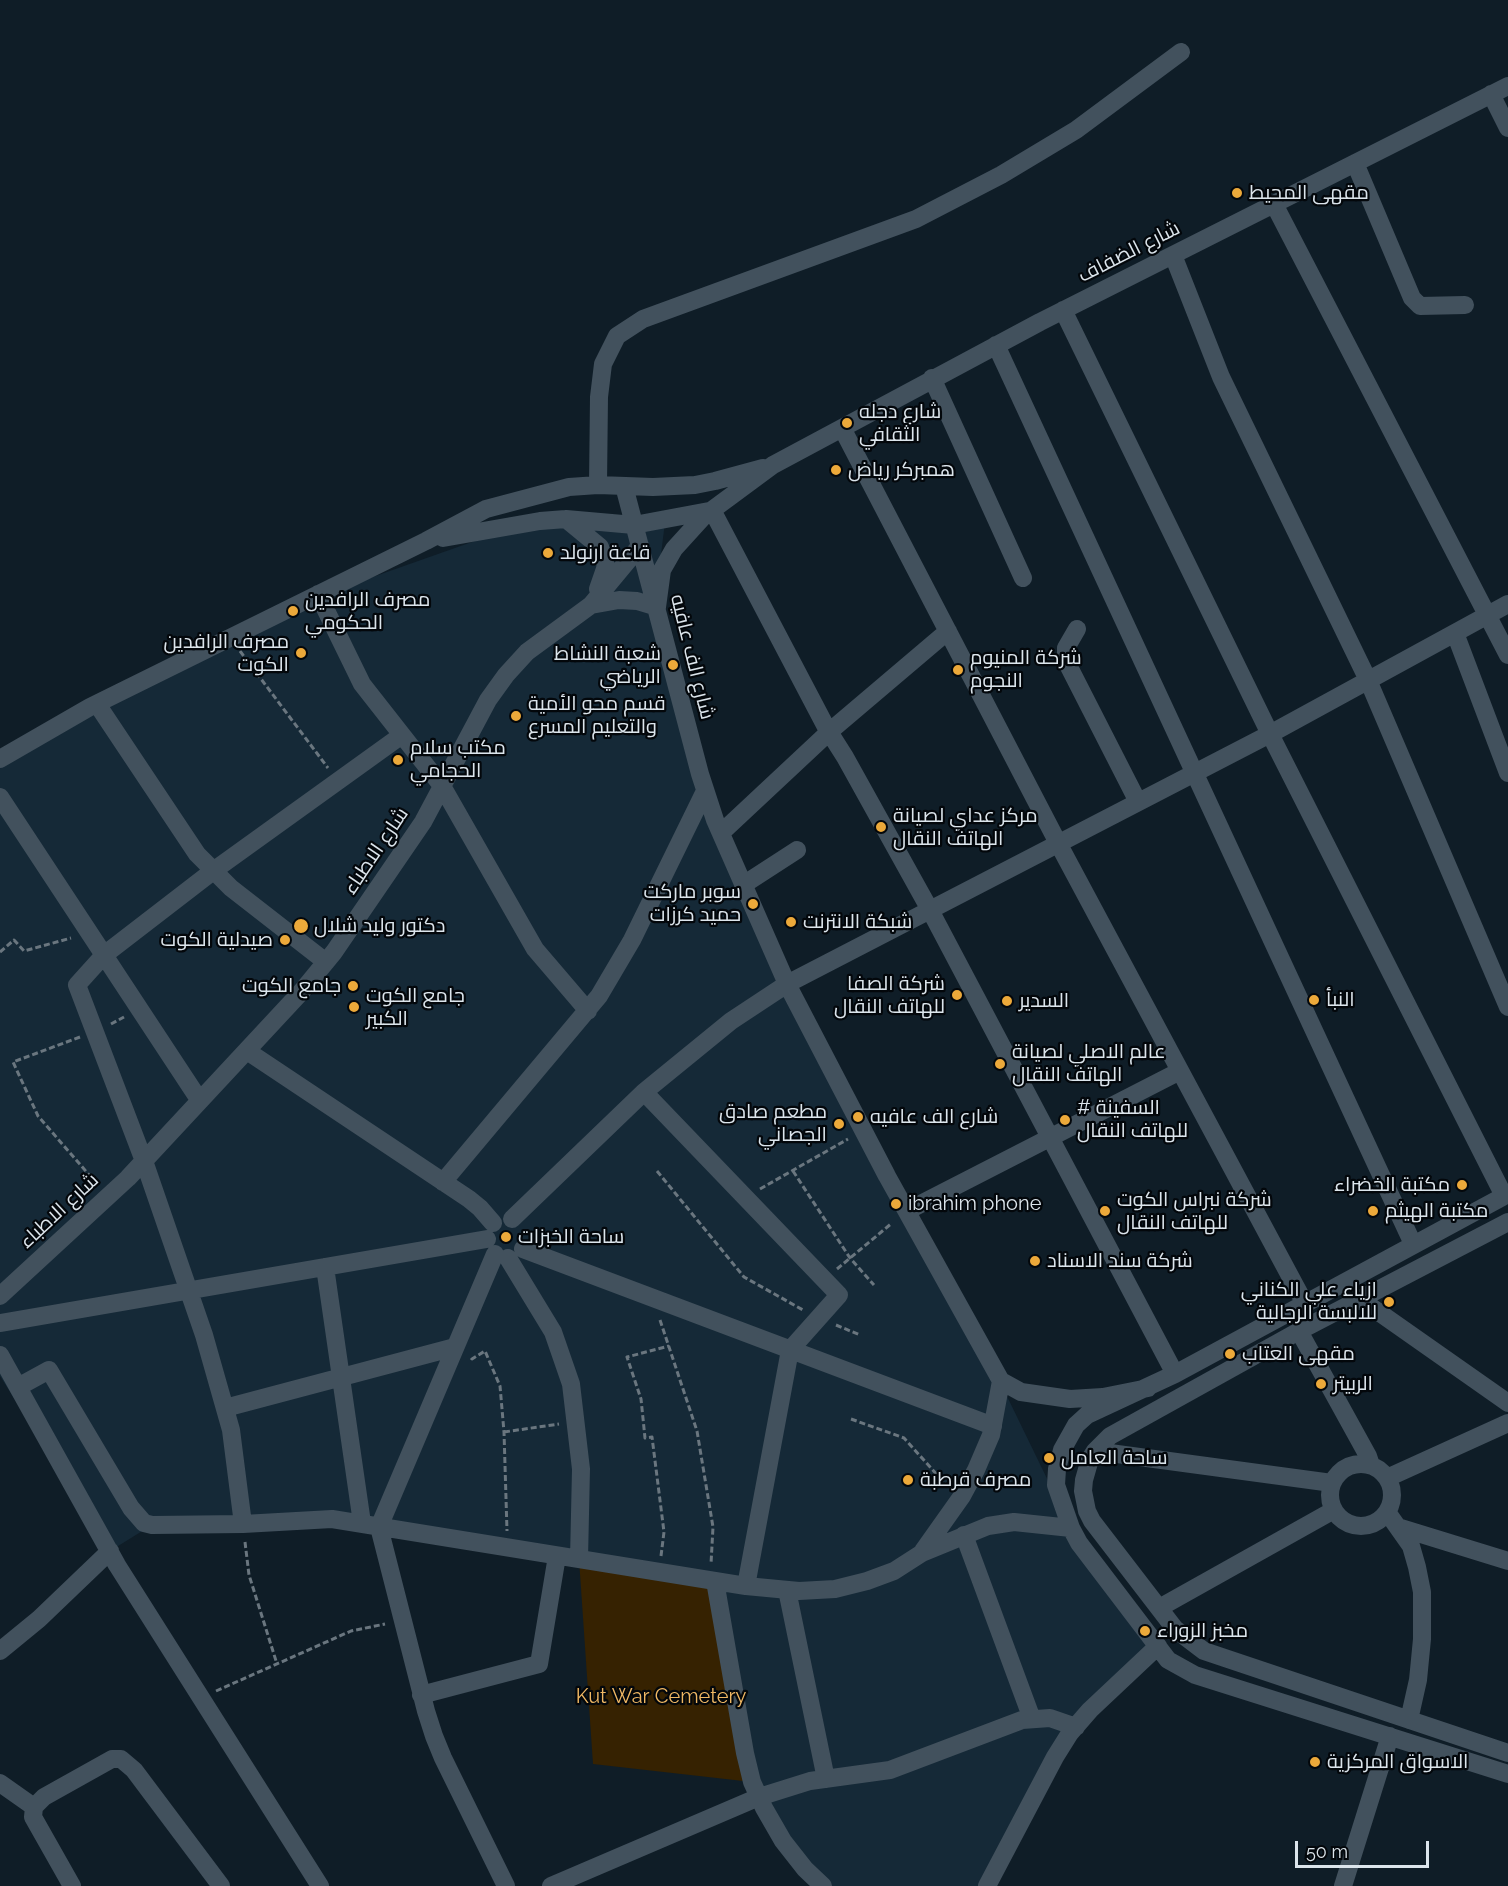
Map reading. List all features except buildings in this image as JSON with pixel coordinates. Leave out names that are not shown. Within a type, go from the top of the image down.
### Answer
[{"type":"street","points":[[598,485],[599,398],[603,364],[617,336],[643,319],[916,219],[1001,175],[1076,130],[1181,52]]},
{"type":"street","name":"شارع الضفاف","points":[[773,465],[1063,310],[1508,86]]},
{"type":"street","points":[[1491,94],[1508,128]]},
{"type":"street","points":[[1355,163],[1412,298],[1419,306],[1465,305]]},
{"type":"street","points":[[1274,204],[1508,655]]},
{"type":"street","points":[[1173,255],[1221,377],[1368,680],[1508,1007]]},
{"type":"street","points":[[1063,310],[1270,734],[1506,1195],[1149,1388],[1087,1415],[1076,1425],[1062,1450],[1056,1485],[1071,1528],[1079,1543],[1168,1660],[1195,1675],[1508,1774]]},
{"type":"street","points":[[996,345],[1413,1244]]},
{"type":"street","points":[[932,378],[1023,578]]},
{"type":"street","points":[[842,428],[1058,843],[1305,1304]]},
{"type":"street","points":[[0,759],[97,704],[486,509],[568,487],[695,485],[773,465]]},
{"type":"street","points":[[591,605],[619,600],[637,601],[657,607],[662,570],[674,549],[711,510],[773,465]]},
{"type":"street","name":"شارع الف عافيه","points":[[624,486],[657,607],[664,644],[705,791],[720,833],[787,984],[907,1212],[1001,1381]]},
{"type":"street","points":[[426,541],[540,521],[566,519],[634,525],[711,510]]},
{"type":"street","points":[[711,510],[830,732],[930,910],[1175,1374]]},
{"type":"street","points":[[566,519],[600,547],[606,567],[591,605]]},
{"type":"street","name":"شارع الاطباء","points":[[0,1296],[144,1161],[247,1052],[326,962],[423,822],[488,700],[506,675],[527,652],[591,605],[640,546]]},
{"type":"street","points":[[318,594],[362,684],[442,786],[535,949],[588,1011]]},
{"type":"street","points":[[512,1219],[644,1092],[731,1021],[787,984],[1270,734],[1508,604]]},
{"type":"street","points":[[1077,629],[1066,648],[1066,661],[1138,802]]},
{"type":"street","points":[[720,833],[830,732],[948,631]]},
{"type":"street","points":[[1455,633],[1508,774]]},
{"type":"street","points":[[97,704],[197,854],[213,871],[326,962]]},
{"type":"street","points":[[243,1524],[231,1430],[204,1335],[187,1292],[144,1161],[77,985],[104,955],[213,871],[402,735]]},
{"type":"street","points":[[443,1182],[599,996],[632,940],[705,791]]},
{"type":"street","points":[[0,797],[200,1101]]},
{"type":"street","points":[[743,885],[797,850]]},
{"type":"street","points":[[247,1052],[480,1208],[553,1332],[571,1384],[581,1469],[579,1559]]},
{"type":"street","points":[[907,1212],[1180,1071]]},
{"type":"street","points":[[644,1092],[839,1295],[790,1350],[746,1586]]},
{"type":"street","points":[[0,1313],[0,1324],[325,1267],[501,1244],[526,1240],[523,1227],[512,1219],[499,1219],[501,1244],[455,1347],[370,1525]]},
{"type":"street","points":[[1508,1222],[1299,1330],[1110,1436],[1095,1450],[1083,1480],[1087,1511],[1092,1521],[1175,1629],[1204,1651],[1508,1753]]},
{"type":"street","points":[[501,1244],[993,1426]]},
{"type":"street","points":[[325,1267],[341,1377],[370,1525],[402,1620],[422,1695],[443,1758],[506,1886]]},
{"type":"street","points":[[1360,1299],[1508,1403]]},
{"type":"street","points":[[1299,1330],[1371,1465]]},
{"type":"street","points":[[225,1408],[455,1347]]},
{"type":"street","points":[[0,1356],[110,1551],[320,1886]]},
{"type":"street","points":[[18,1388],[49,1370],[131,1508],[144,1523],[152,1525],[243,1524],[332,1519],[713,1581],[787,1590],[835,1588],[867,1581],[894,1571],[922,1552],[988,1526],[1014,1522],[1071,1528]]},
{"type":"street","points":[[922,1552],[959,1500],[976,1470],[993,1426],[1001,1381],[1021,1392],[1070,1400],[1103,1397],[1149,1388]]},
{"type":"street","points":[[1387,1478],[1508,1424]]},
{"type":"street","points":[[1095,1450],[1332,1483]]},
{"type":"street","points":[[1351,1465],[1371,1465],[1387,1478],[1392,1497],[1387,1512],[1376,1522],[1366,1526],[1356,1526],[1338,1516],[1330,1497],[1332,1483],[1342,1470],[1351,1465]]},
{"type":"street","points":[[1159,1608],[1334,1510]]},
{"type":"street","points":[[1387,1512],[1411,1546],[1418,1567],[1423,1615],[1418,1680],[1409,1720]]},
{"type":"street","points":[[1398,1527],[1508,1561]]},
{"type":"street","points":[[964,1535],[1032,1719]]},
{"type":"street","points":[[0,1651],[39,1619],[110,1551]]},
{"type":"street","points":[[422,1695],[538,1664],[557,1556]]},
{"type":"street","points":[[713,1581],[745,1753],[753,1782],[783,1841],[805,1869],[823,1886]]},
{"type":"street","points":[[787,1590],[825,1779]]},
{"type":"street","points":[[987,1886],[1055,1757],[1076,1727],[1090,1710],[1158,1646]]},
{"type":"street","points":[[551,1886],[759,1797],[810,1781],[890,1770],[1022,1720],[1050,1718],[1076,1727]]},
{"type":"street","points":[[1343,1886],[1390,1736]]},
{"type":"street","points":[[72,1886],[33,1817],[34,1807],[44,1797],[112,1759],[121,1759],[134,1770],[221,1886]]},
{"type":"street","points":[[0,1783],[34,1807]]},
{"type":"path","points":[[229,637],[338,781]]},
{"type":"path","points":[[0,952],[14,940],[24,951],[89,933]]},
{"type":"path","points":[[108,1197],[38,1116],[13,1062],[95,1031],[140,1009]]},
{"type":"path","points":[[746,1197],[864,1131]]},
{"type":"path","points":[[657,1171],[744,1277],[819,1318],[860,1335]]},
{"type":"path","points":[[793,1171],[850,1258],[874,1286]]},
{"type":"path","points":[[824,1279],[907,1212]]},
{"type":"path","points":[[660,1301],[659,1315],[697,1431],[713,1527],[713,1581]]},
{"type":"path","points":[[660,1572],[664,1532],[652,1437],[645,1438],[641,1399],[627,1357],[669,1346]]},
{"type":"path","points":[[455,1347],[472,1359],[484,1351],[500,1386],[504,1432],[507,1548]]},
{"type":"path","points":[[851,1419],[904,1438],[959,1500]]},
{"type":"path","points":[[504,1432],[575,1422]]},
{"type":"path","points":[[243,1524],[249,1575],[278,1664]]},
{"type":"path","points":[[201,1697],[351,1631],[402,1620]]},
{"type":"shaded area","points":[[665,522],[657,587],[705,791],[787,984],[985,1351],[1071,1528],[1161,1654],[1070,1733],[985,1886],[826,1886],[805,1869],[752,1782],[715,1581],[332,1519],[152,1525],[110,1551],[0,1376],[0,761],[336,590],[523,524]]},
{"type":"green space","name":"Kut War Cemetery","points":[[579,1559],[715,1581],[752,1782],[593,1764]]},
{"type":"place","name":"مقهى المحيط","points":[[1237,193]]},
{"type":"place","name":"شارع دجله الثقافي","points":[[847,423]]},
{"type":"place","name":"همبركر رياض","points":[[836,470]]},
{"type":"place","name":"قاعة ارنولد","points":[[548,553]]},
{"type":"place","name":"مصرف الرافدين الحكومي","points":[[293,611]]},
{"type":"place","name":"مصرف الرافدين الكوت","points":[[301,653]]},
{"type":"place","name":"شعبة النشاط الرياضي","points":[[673,665]]},
{"type":"place","name":"شركة المنيوم النجوم","points":[[958,670]]},
{"type":"place","name":"قسم محو الأمية والتعليم المسرع","points":[[516,716]]},
{"type":"place","name":"مكتب سلام الحجامي","points":[[398,760]]},
{"type":"place","name":"مركز عداي لصيانة الهاتف النقال","points":[[881,827]]},
{"type":"place","name":"سوبر ماركت حميد كرزات","points":[[753,904]]},
{"type":"place","name":"شبكة الانترنت","points":[[791,922]]},
{"type":"place","name":"دكتور وليد شلال","points":[[301,926]]},
{"type":"place","name":"صيدلية الكوت","points":[[285,940]]},
{"type":"place","name":"جامع الكوت","points":[[353,986]]},
{"type":"place","name":"شركة الصفا للهاتف النقال","points":[[957,995]]},
{"type":"place","name":"النبأ","points":[[1314,1000]]},
{"type":"place","name":"السدير","points":[[1007,1001]]},
{"type":"place","name":"جامع الكوت الكبير","points":[[354,1007]]},
{"type":"place","name":"عالم الاصلي لصيانة الهاتف النقال","points":[[1000,1064]]},
{"type":"place","name":"شارع الف عافيه","points":[[858,1117]]},
{"type":"place","name":"# السفينة للهاتف النقال","points":[[1065,1120]]},
{"type":"place","name":"مطعم صادق الجصاني","points":[[839,1124]]},
{"type":"place","name":"مكتبة الخضراء","points":[[1462,1185]]},
{"type":"place","name":"ibrahim phone","points":[[896,1204]]},
{"type":"place","name":"شركة نبراس الكوت للهاتف النقال","points":[[1105,1211]]},
{"type":"place","name":"مكتبة الهيثم","points":[[1373,1211]]},
{"type":"place","name":"ساحة الخبزات","points":[[506,1237]]},
{"type":"place","name":"شركة سند الاسناد","points":[[1035,1261]]},
{"type":"place","name":"ازياء علي الكناني للالبسة الرجالية","points":[[1389,1302]]},
{"type":"place","name":"مقهى العتاب","points":[[1230,1354]]},
{"type":"place","name":"الربيتر","points":[[1321,1384]]},
{"type":"place","name":"ساحة العامل","points":[[1049,1458]]},
{"type":"place","name":"مصرف قرطبة","points":[[908,1480]]},
{"type":"place","name":"مخبز الزوراء","points":[[1145,1631]]},
{"type":"place","name":"الاسواق المركزية","points":[[1315,1762]]}]
